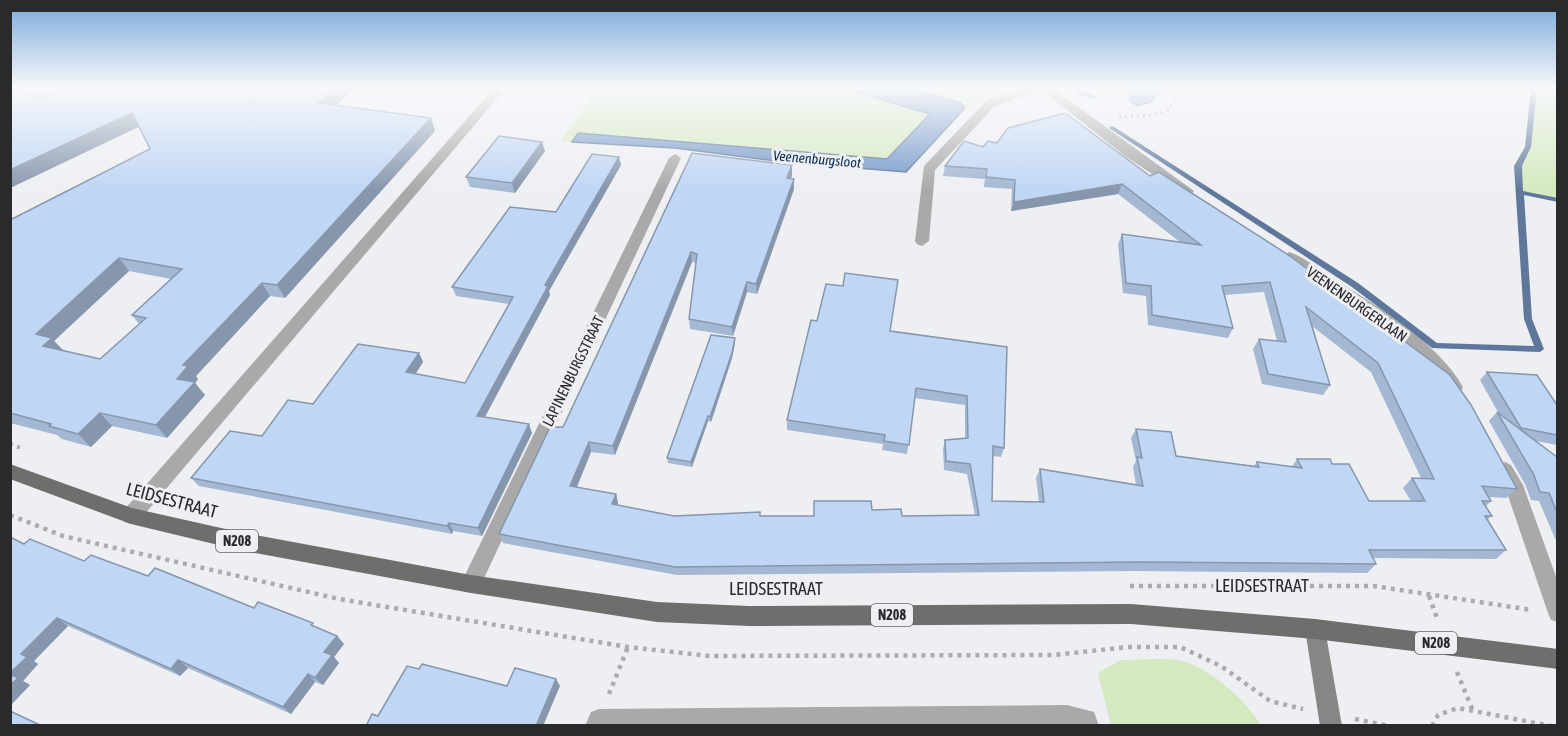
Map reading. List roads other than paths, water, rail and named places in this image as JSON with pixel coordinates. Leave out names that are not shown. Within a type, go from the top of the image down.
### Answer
[{"type":"main road","name":"LEIDSESTRAAT","points":[[10,471],[130,516],[238,541],[471,584],[657,612],[749,616],[1131,614],[1315,629],[1557,659]]},
{"type":"main road","points":[[1315,629],[1331,726]]},
{"type":"street","points":[[130,516],[470,122]]},
{"type":"street","points":[[922,241],[929,170],[973,122]]},
{"type":"street","points":[[1089,122],[1205,202]]},
{"type":"street","name":"LAPINENBURGSTRAAT","points":[[471,584],[675,158]]},
{"type":"street","name":"VEENENBURGERLAAN","points":[[1272,246],[1409,340],[1441,368],[1464,400]]},
{"type":"street","points":[[1497,456],[1514,484],[1557,613]]},
{"type":"street","points":[[598,723],[1067,716],[1086,720],[1088,726]]},
{"type":"water","name":"Veenenburgsloot","points":[[922,122],[952,122],[906,172],[783,162],[675,148],[572,142],[578,133],[887,159]]},
{"type":"waterway","points":[[1520,192],[1518,166],[1528,147],[1531,122]]},
{"type":"waterway","points":[[1112,128],[1355,285],[1435,346],[1540,349],[1528,319],[1520,192]]},
{"type":"waterway","points":[[1520,192],[1558,200]]}]
